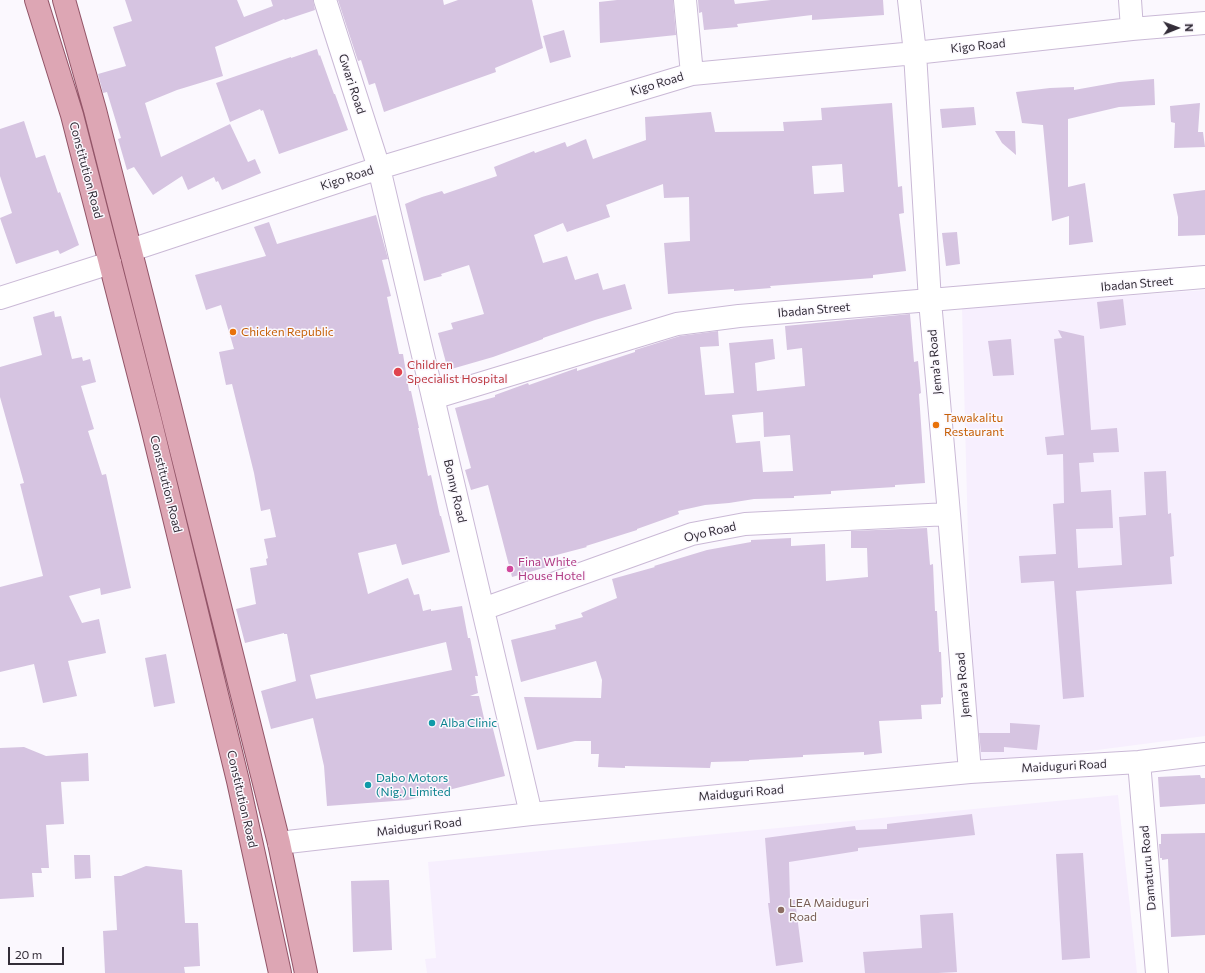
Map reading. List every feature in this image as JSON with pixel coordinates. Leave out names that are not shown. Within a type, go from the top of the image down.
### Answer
[{"type":"main road","name":"Constitution Road","points":[[36,0],[72,115],[153,430],[238,781],[280,973]]},
{"type":"main road","name":"Constitution Road","points":[[64,0],[96,110],[131,250],[278,843],[306,973]]},
{"type":"street","name":"Gwari Road","points":[[324,0],[379,168]]},
{"type":"street","points":[[685,0],[692,74]]},
{"type":"street","name":"Jema'a Road","points":[[909,0],[915,53],[930,301],[970,772]]},
{"type":"street","points":[[1130,0],[1132,29]]},
{"type":"street","name":"Kigo Road","points":[[131,250],[379,168],[692,74],[915,53],[1132,29],[1205,23]]},
{"type":"street","name":"Bonny Road","points":[[379,168],[531,814]]},
{"type":"street","points":[[0,298],[110,263]]},
{"type":"street","name":"Ibadan Street","points":[[433,398],[677,324],[739,316],[1205,277]]},
{"type":"street","name":"Oyo Road","points":[[483,609],[692,534],[745,524],[949,514]]},
{"type":"street","name":"Maiduguri Road","points":[[278,843],[531,814],[970,772],[1139,762],[1205,754]]},
{"type":"street","name":"Damaturu Road","points":[[1139,762],[1157,973]]},
{"type":"shaded area","points":[[1205,290],[1205,736],[974,766],[962,308]]},
{"type":"shaded area","name":"LEA Maiduguri Road","points":[[1118,795],[1137,973],[427,973],[425,959],[436,958],[428,862]]},
{"type":"building","points":[[125,0],[237,0],[244,17],[273,6],[271,0],[313,0],[315,10],[285,20],[284,19],[215,47],[223,76],[177,90],[145,103],[161,157],[230,124],[248,162],[255,159],[261,173],[222,190],[218,181],[216,182],[214,177],[188,190],[182,176],[153,195],[134,167],[127,170],[118,139],[121,138],[107,92],[103,93],[98,74],[126,66],[113,27],[132,21]]},
{"type":"building","points":[[338,0],[443,0],[444,5],[458,0],[532,0],[543,48],[495,68],[496,72],[384,112],[375,83],[369,85],[361,60],[358,61]]},
{"type":"building","points":[[617,0],[673,0],[676,35],[600,43],[599,2]]},
{"type":"building","points":[[698,0],[734,0],[735,4],[771,0],[883,0],[884,15],[812,20],[812,15],[737,24],[738,27],[704,30],[702,12],[699,13]]},
{"type":"building","points":[[564,30],[571,57],[550,63],[543,36]]},
{"type":"building","points":[[317,49],[348,130],[279,154],[263,110],[261,111],[260,109],[230,122],[216,83]]},
{"type":"building","points":[[1154,79],[1155,105],[1119,107],[1068,119],[1068,187],[1085,183],[1093,242],[1069,245],[1069,216],[1052,221],[1043,125],[1022,123],[1016,92],[1074,87],[1074,90],[1119,82]]},
{"type":"building","points":[[892,103],[898,187],[902,186],[904,213],[899,214],[906,271],[873,275],[873,278],[770,286],[771,288],[668,294],[664,243],[690,241],[689,197],[664,198],[663,184],[606,205],[610,217],[567,232],[563,223],[534,235],[543,263],[567,256],[575,280],[598,273],[603,290],[625,284],[632,309],[595,320],[493,357],[448,370],[438,333],[453,329],[451,323],[484,314],[469,265],[441,274],[442,276],[424,281],[405,204],[442,191],[444,194],[497,176],[494,167],[534,151],[535,153],[565,142],[567,147],[586,139],[593,159],[646,140],[645,117],[711,112],[715,132],[784,131],[783,122],[822,120],[821,108]],"holes":[[[842,164],[844,192],[814,194],[812,166]]]},
{"type":"building","points":[[1200,103],[1198,132],[1203,132],[1205,147],[1174,148],[1175,123],[1171,122],[1170,106]]},
{"type":"building","points":[[974,107],[976,125],[942,128],[940,109]]},
{"type":"building","points":[[24,121],[36,158],[45,155],[58,193],[60,192],[79,245],[60,254],[58,250],[16,264],[0,218],[12,213],[0,176],[0,129]]},
{"type":"building","points":[[995,131],[1015,131],[1016,155],[1002,143]]},
{"type":"building","points":[[1205,190],[1205,235],[1178,236],[1178,217],[1173,194]]},
{"type":"building","points":[[376,215],[388,259],[382,260],[391,296],[387,297],[399,354],[403,354],[409,391],[411,391],[428,476],[431,475],[450,552],[402,565],[396,544],[358,553],[368,594],[408,578],[414,595],[419,594],[423,611],[462,606],[468,638],[470,638],[478,676],[475,676],[478,693],[470,696],[479,696],[486,727],[492,725],[505,776],[408,800],[327,806],[324,766],[313,718],[271,729],[261,691],[296,681],[287,634],[284,633],[245,643],[236,609],[256,604],[250,568],[267,565],[266,559],[268,558],[264,539],[276,537],[270,509],[261,511],[254,473],[232,384],[226,385],[219,352],[234,349],[221,305],[206,310],[195,275],[266,256],[254,227],[269,222],[277,244]],"holes":[[[446,642],[452,670],[316,699],[310,675]]]},
{"type":"building","points":[[957,232],[960,264],[946,266],[942,233]]},
{"type":"building","points":[[1123,299],[1126,325],[1100,329],[1097,302]]},
{"type":"building","points":[[54,311],[55,317],[61,316],[72,359],[82,357],[83,361],[90,359],[96,382],[81,386],[94,429],[88,431],[102,475],[106,474],[131,588],[101,595],[100,588],[69,596],[82,623],[99,619],[106,653],[68,661],[77,696],[43,703],[34,664],[0,672],[0,587],[43,576],[20,484],[24,483],[0,397],[0,367],[42,355],[33,317]]},
{"type":"building","points":[[910,314],[914,362],[918,361],[921,393],[919,394],[925,483],[895,485],[895,487],[831,491],[831,494],[794,496],[794,498],[754,499],[705,505],[678,511],[679,514],[637,530],[586,546],[587,547],[545,558],[547,567],[512,577],[488,485],[471,490],[465,470],[471,468],[455,408],[495,397],[495,395],[528,383],[529,385],[577,368],[577,371],[635,352],[635,350],[680,336],[718,331],[719,346],[700,347],[705,395],[734,393],[729,343],[773,339],[775,359],[755,363],[757,391],[805,386],[802,348],[787,350],[785,326]],"holes":[[[763,412],[764,437],[790,435],[793,471],[763,472],[760,441],[736,443],[732,415]]]},
{"type":"building","points":[[1058,330],[1084,336],[1091,430],[1117,428],[1119,452],[1093,453],[1094,462],[1079,463],[1081,492],[1111,490],[1113,528],[1076,529],[1078,568],[1122,565],[1119,517],[1146,515],[1144,472],[1166,471],[1168,514],[1171,513],[1174,556],[1170,557],[1172,584],[1076,591],[1084,697],[1063,699],[1054,581],[1021,583],[1019,556],[1056,554],[1053,504],[1064,503],[1063,454],[1047,455],[1045,437],[1064,435],[1054,339],[1062,338]]},
{"type":"building","points":[[1011,339],[1014,375],[993,376],[988,341]]},
{"type":"building","points":[[927,528],[930,565],[933,564],[935,611],[937,611],[939,652],[941,652],[943,697],[941,698],[941,704],[921,705],[922,719],[879,721],[882,753],[864,755],[864,752],[803,755],[803,757],[711,762],[710,768],[625,766],[625,768],[598,767],[599,754],[591,754],[591,741],[575,741],[537,750],[524,697],[601,698],[602,680],[596,661],[521,682],[511,640],[556,629],[555,625],[583,617],[581,613],[617,598],[612,579],[707,550],[751,542],[751,540],[791,538],[791,546],[825,544],[826,581],[868,577],[867,548],[851,548],[851,531]]},
{"type":"building","points":[[166,654],[175,703],[154,707],[145,658]]},
{"type":"building","points":[[1010,723],[1040,725],[1037,750],[1004,747],[1004,752],[981,752],[979,733],[1010,733]]},
{"type":"building","points":[[24,747],[46,756],[88,753],[89,781],[61,782],[64,824],[46,825],[49,868],[41,868],[42,873],[32,873],[34,897],[0,899],[0,748]]},
{"type":"building","points":[[1200,775],[1201,778],[1205,778],[1205,804],[1160,807],[1158,777]]},
{"type":"building","points":[[972,814],[975,835],[858,848],[858,851],[789,862],[790,900],[795,900],[803,962],[776,966],[768,903],[770,903],[765,838],[855,826],[856,830],[887,829],[887,824]]},
{"type":"building","points":[[1205,833],[1205,935],[1171,937],[1168,859],[1162,860],[1162,858],[1160,858],[1159,844],[1161,844],[1161,834]]},
{"type":"building","points":[[1083,853],[1090,958],[1062,960],[1056,854]]},
{"type":"building","points":[[74,855],[90,855],[91,878],[75,879]]},
{"type":"building","points":[[146,866],[182,870],[185,923],[198,923],[200,966],[184,967],[185,973],[105,973],[103,931],[117,930],[114,876],[121,876]]},
{"type":"building","points":[[389,880],[392,950],[353,952],[351,881]]},
{"type":"building","points":[[953,913],[957,972],[865,973],[863,952],[922,948],[920,915]]},
{"type":"place","name":"Chicken Republic","points":[[233,332]]},
{"type":"place","name":"Children Specialist Hospital","points":[[398,372]]},
{"type":"place","name":"Tawakalitu Restaurant","points":[[936,425]]},
{"type":"place","name":"Fina White House Hotel","points":[[510,569]]},
{"type":"place","name":"Alba Clinic","points":[[432,723]]},
{"type":"place","name":"Dabo Motors (Nig.) Limited","points":[[368,785]]},
{"type":"place","name":"LEA Maiduguri Road","points":[[781,910]]}]
